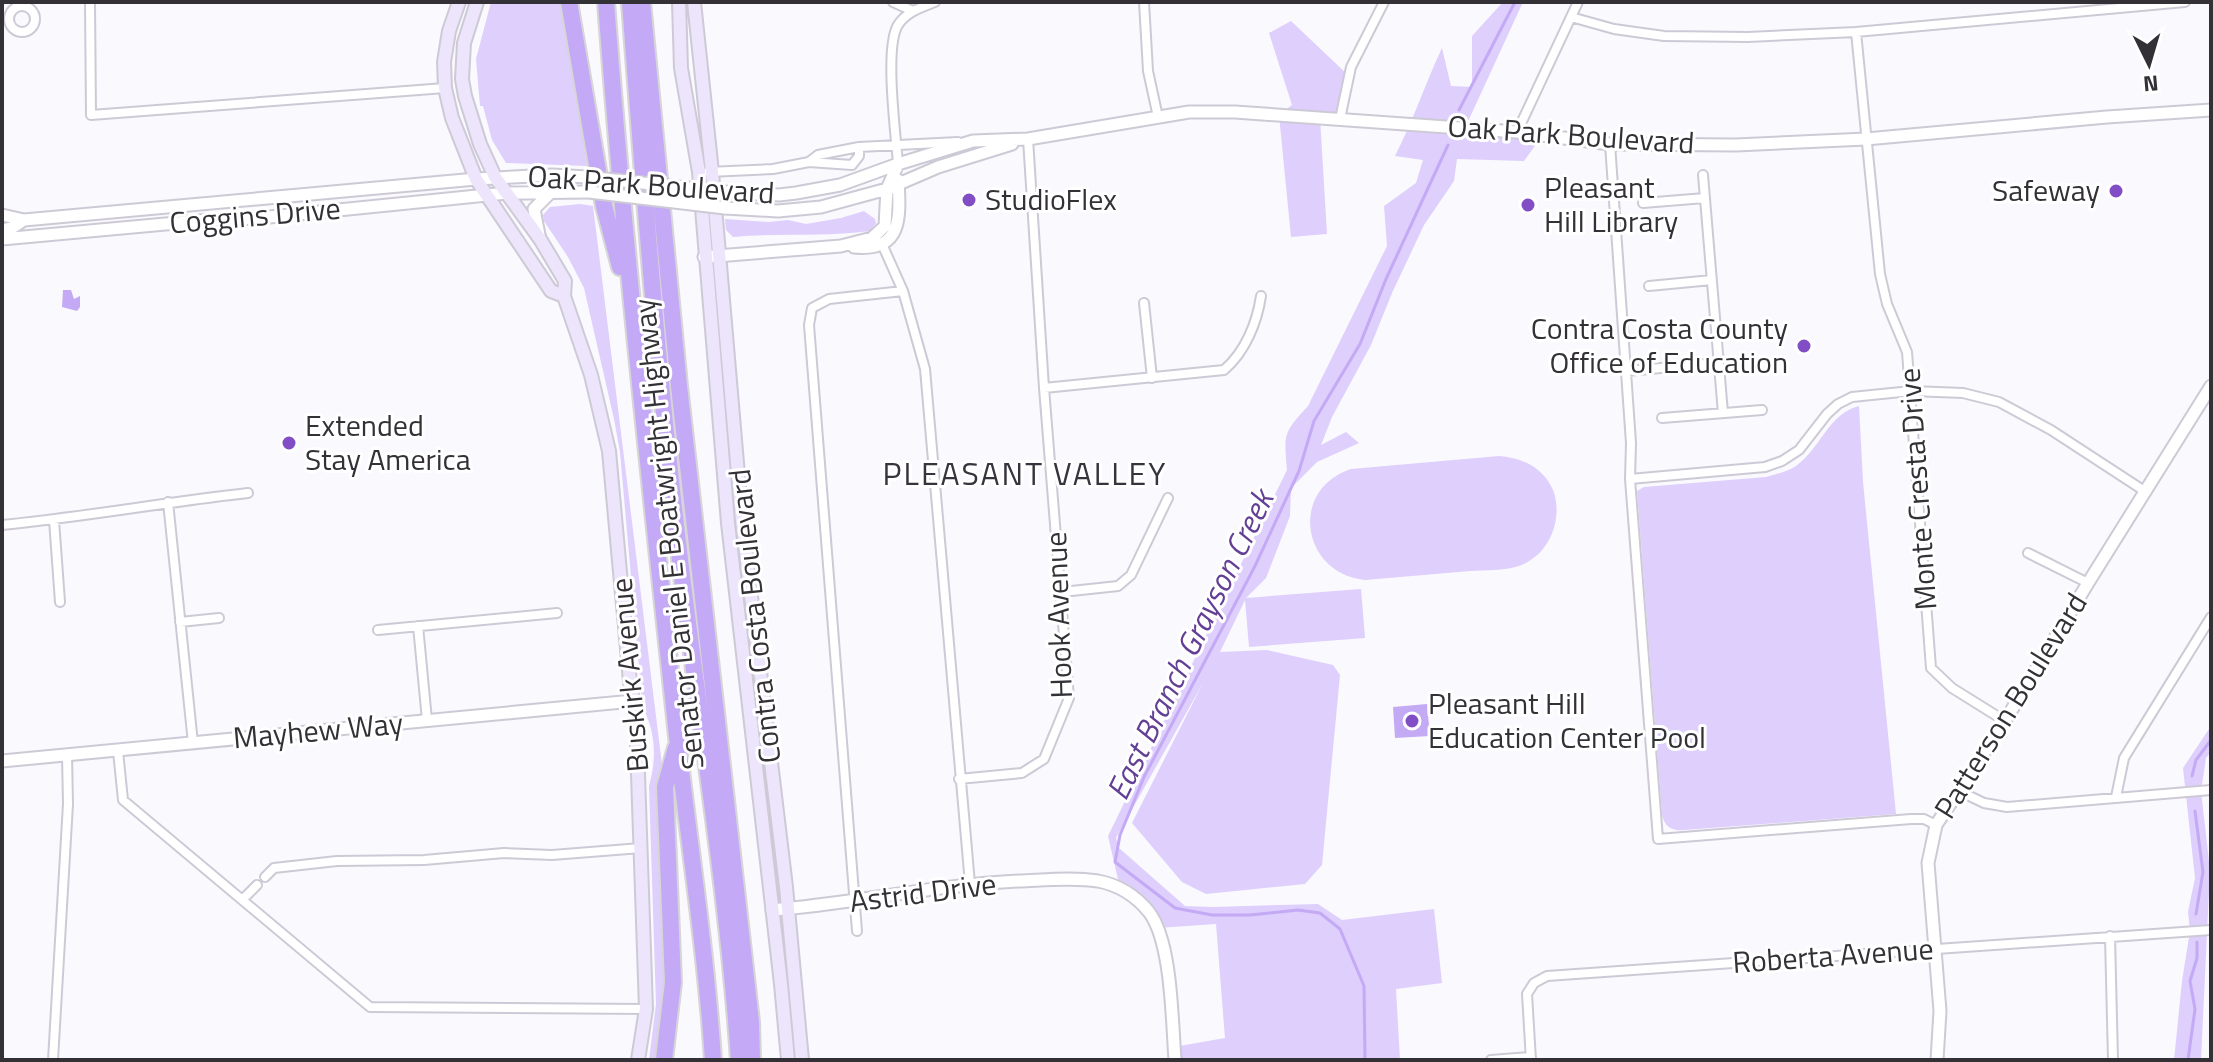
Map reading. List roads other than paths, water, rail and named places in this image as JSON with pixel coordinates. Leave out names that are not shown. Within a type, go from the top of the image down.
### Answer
[{"type":"highway","points":[[569,2],[604,206],[631,312]]},
{"type":"highway","name":"Senator Daniel E Boatwright Highway","points":[[606,2],[631,312],[678,742],[701,914],[713,1060]]},
{"type":"highway","points":[[630,2],[664,409],[681,567],[724,889],[739,1060]]},
{"type":"highway","name":"Senator Daniel E Boatwright Highway","points":[[642,2],[679,386],[751,1022],[752,1060]]},
{"type":"highway","points":[[643,27],[653,2]]},
{"type":"highway","points":[[664,1060],[673,982],[665,787],[678,742]]},
{"type":"highway","points":[[751,1022],[758,1060]]},
{"type":"main road","name":"Buskirk Avenue","points":[[459,2],[449,31],[444,62],[445,88],[456,129],[476,179],[551,291],[564,296]]},
{"type":"main road","name":"Buskirk Avenue","points":[[477,2],[464,43],[462,79],[480,144],[495,177],[540,239],[565,281],[564,296],[595,388],[609,451],[633,701],[641,848],[646,1009],[638,1060]]},
{"type":"main road","points":[[679,2],[681,68],[706,172]]},
{"type":"main road","points":[[694,2],[706,172]]},
{"type":"main road","name":"Contra Costa Boulevard","points":[[706,172],[719,256],[742,521],[788,909],[802,1060]]},
{"type":"main road","name":"Contra Costa Boulevard","points":[[706,172],[704,257],[728,523],[788,1060]]},
{"type":"street","points":[[90,2],[91,115],[445,88]]},
{"type":"street","points":[[893,2],[913,11]]},
{"type":"street","points":[[897,143],[891,51],[897,26],[913,11],[935,2]]},
{"type":"street","points":[[1144,2],[1148,71],[1158,117]]},
{"type":"street","points":[[1340,119],[1351,67],[1384,2]]},
{"type":"street","points":[[1517,132],[1578,2]]},
{"type":"street","points":[[1571,17],[1614,29],[1664,36],[1748,37],[1856,32],[2185,2]]},
{"type":"street","name":"Monte Cresta Drive","points":[[1856,32],[1880,274],[1887,304],[1907,352],[1931,668],[1952,688],[2005,721]]},
{"type":"street","name":"Oak Park Boulevard","points":[[809,162],[818,155],[859,147],[1028,139],[1208,111],[1517,132],[1610,144],[1736,145],[1866,139],[2211,110]]},
{"type":"street","name":"Oak Park Boulevard","points":[[507,193],[589,192],[725,208],[799,211],[893,187],[947,164],[1028,139]]},
{"type":"street","name":"Hook Avenue","points":[[959,779],[1022,773],[1044,759],[1069,698],[1028,139]]},
{"type":"street","name":"Oak Park Boulevard","points":[[495,177],[552,175],[725,192],[796,193],[840,185],[973,141]]},
{"type":"street","name":"Oak Park Boulevard","points":[[704,257],[841,246],[872,238],[882,231],[886,222],[898,164],[897,143]]},
{"type":"street","points":[[1610,144],[1627,371],[1630,479],[1658,839],[1911,819],[1924,819],[1936,825]]},
{"type":"street","name":"Oak Park Boulevard","points":[[706,172],[760,171],[809,162],[852,165],[859,156],[859,147]]},
{"type":"street","points":[[1703,175],[1723,413]]},
{"type":"street","name":"Coggins Drive","points":[[2,215],[24,220],[495,177]]},
{"type":"street","name":"Oak Park Boulevard","points":[[841,246],[863,248],[889,240],[898,224],[893,187]]},
{"type":"street","points":[[540,239],[534,209],[552,191]]},
{"type":"street","name":"Coggins Drive","points":[[2,239],[507,193]]},
{"type":"street","points":[[1643,203],[1705,198]]},
{"type":"street","name":"Coggins Drive","points":[[2,230],[24,220]]},
{"type":"street","points":[[882,244],[903,291],[925,369],[970,884]]},
{"type":"street","points":[[1649,286],[1712,280]]},
{"type":"street","points":[[857,931],[809,325],[812,308],[829,299],[903,291]]},
{"type":"street","points":[[1044,388],[1224,370],[1236,360],[1258,318],[1261,296]]},
{"type":"street","points":[[1144,303],[1152,378]]},
{"type":"street","points":[[1627,371],[1718,363]]},
{"type":"street","name":"Patterson Boulevard","points":[[1937,1060],[1940,1011],[1928,863],[1936,825],[2005,721],[2211,386]]},
{"type":"street","points":[[1630,479],[1765,467],[1799,450],[1838,404],[1852,397],[1911,391],[1963,393],[1999,402],[2051,430],[2146,492]]},
{"type":"street","points":[[1662,418],[1762,410]]},
{"type":"street","points":[[2,525],[117,513],[168,502],[248,493]]},
{"type":"street","points":[[1062,592],[1118,586],[1131,575],[1168,498]]},
{"type":"street","points":[[168,502],[193,743]]},
{"type":"street","points":[[54,520],[60,602]]},
{"type":"street","points":[[2028,553],[2088,583]]},
{"type":"street","points":[[378,630],[557,613]]},
{"type":"street","points":[[2116,797],[2124,758],[2211,617]]},
{"type":"street","points":[[180,622],[219,618]]},
{"type":"street","points":[[418,626],[427,720]]},
{"type":"street","name":"Mayhew Way","points":[[2,761],[633,701]]},
{"type":"street","points":[[118,751],[123,800],[370,1007],[646,1009]]},
{"type":"street","points":[[53,1060],[68,804],[67,755]]},
{"type":"street","points":[[1959,791],[1984,803],[2007,807],[2211,790]]},
{"type":"street","points":[[265,877],[274,868],[337,861],[424,860],[504,853],[552,855],[641,848]]},
{"type":"street","name":"Astrid Drive","points":[[772,910],[855,902],[970,884],[1075,881],[1099,882],[1120,888],[1133,896],[1150,914],[1161,934],[1175,1060]]},
{"type":"street","points":[[243,899],[257,885]]},
{"type":"street","name":"Roberta Avenue","points":[[1531,1058],[1527,994],[1534,983],[1547,976],[2211,930]]},
{"type":"street","points":[[2110,936],[2113,1060]]},
{"type":"street","points":[[1491,1060],[1531,1058]]},
{"type":"waterway","points":[[1459,110],[1515,2]]},
{"type":"waterway","name":"East Branch Grayson Creek","points":[[1365,1060],[1364,986],[1340,929],[1320,913],[1298,910],[1212,915],[1175,908],[1115,862],[1120,835],[1144,777],[1255,566],[1299,471],[1314,421],[1360,344],[1386,279],[1448,145]]},
{"type":"waterway","points":[[2192,776],[2196,760],[2211,740]]},
{"type":"waterway","points":[[2195,811],[2203,872],[2196,914]]},
{"type":"waterway","points":[[2188,1060],[2195,1009],[2190,981],[2197,958],[2197,942]]},
{"type":"place","name":"Safeway","points":[[2116,191]]},
{"type":"place","name":"StudioFlex","points":[[969,200]]},
{"type":"place","name":"Pleasant Hill Library","points":[[1528,205]]},
{"type":"place","name":"Contra Costa County Office of Education","points":[[1804,346]]},
{"type":"place","name":"Extended Stay America","points":[[289,443]]},
{"type":"place","name":"Pleasant Hill Education Center Pool","points":[[1412,721]]},
{"type":"district","name":"PLEASANT VALLEY","points":[[1025,474]]}]
